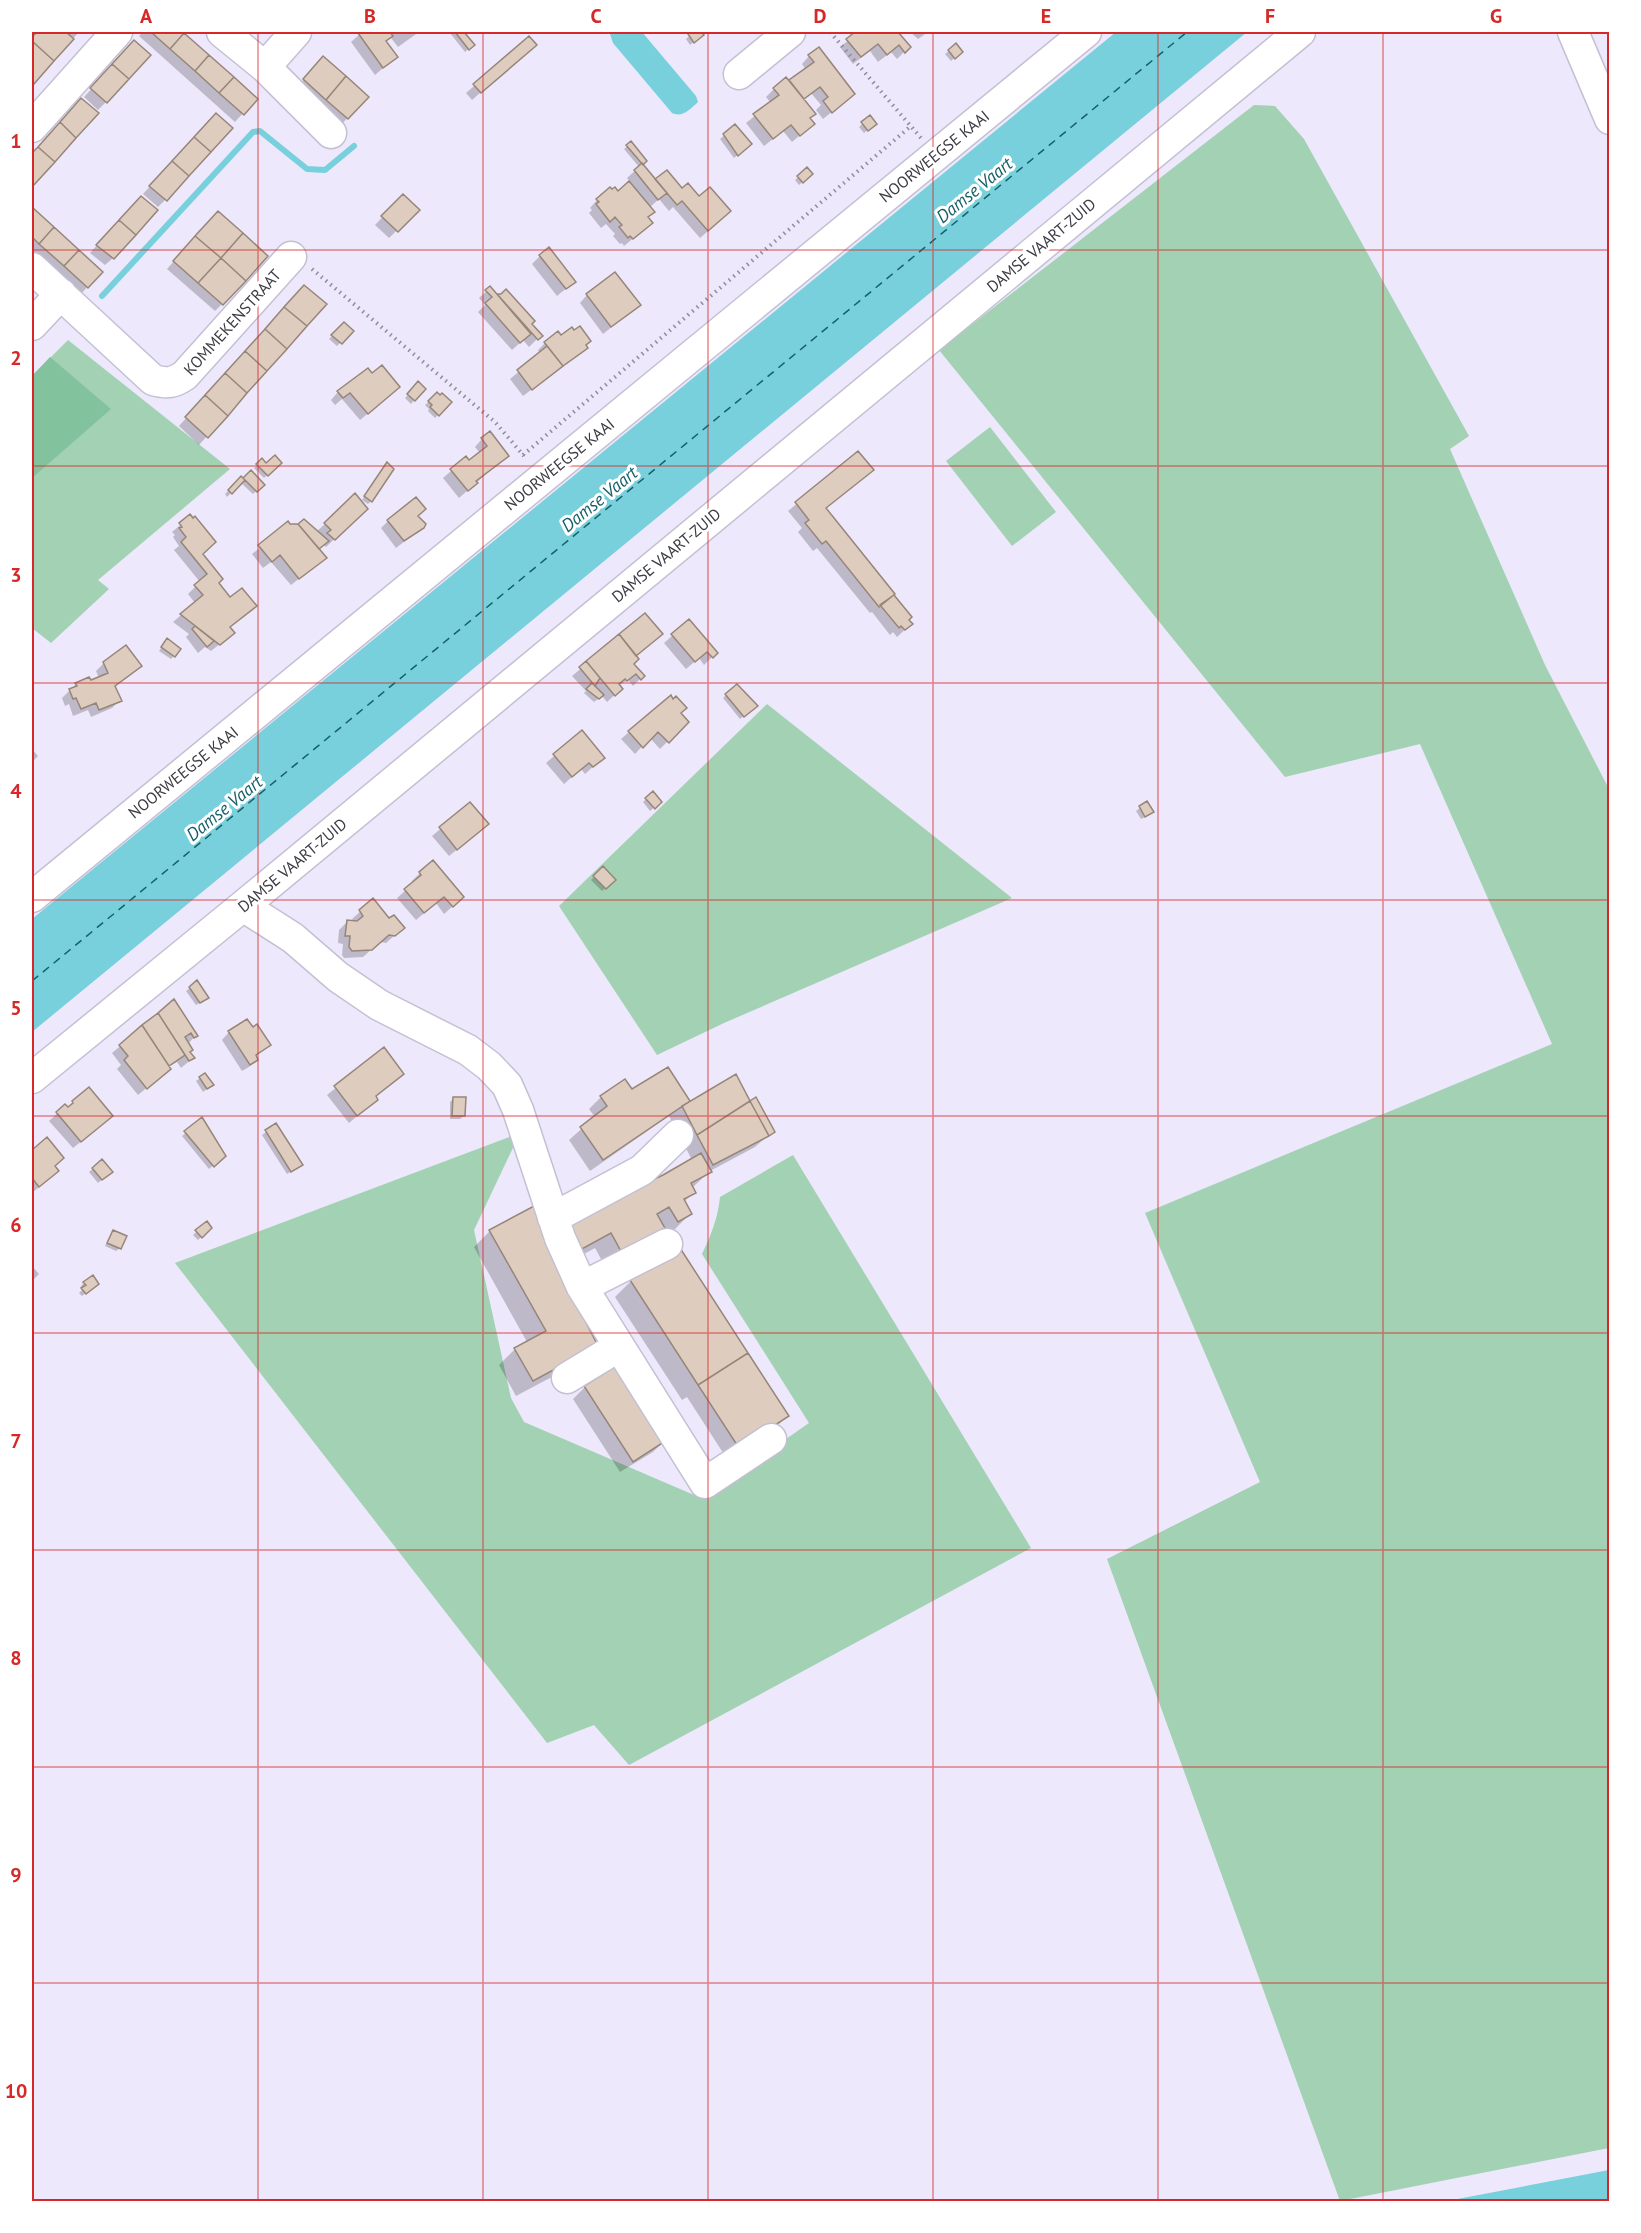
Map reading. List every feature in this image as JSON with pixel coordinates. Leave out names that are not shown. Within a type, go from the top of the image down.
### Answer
[{"type":"street","points":[[32,127],[117,32]]},
{"type":"street","points":[[222,32],[265,67],[331,133]]},
{"type":"street","points":[[265,67],[296,32]]},
{"type":"street","points":[[739,74],[790,32]]},
{"type":"street","name":"NOORWEEGSE KAAI","points":[[32,897],[1086,32]]},
{"type":"street","name":"DAMSE VAART-ZUID","points":[[32,1078],[1300,32]]},
{"type":"street","points":[[1573,32],[1610,119]]},
{"type":"street","name":"KOMMEKENSTRAAT","points":[[32,268],[153,380],[166,384],[176,382],[185,375],[291,257]]},
{"type":"street","points":[[32,325],[61,294]]},
{"type":"street","points":[[243,906],[293,938],[338,977],[379,1005],[468,1050],[489,1066],[507,1085],[518,1110],[553,1218],[582,1287],[705,1482],[771,1439]]},
{"type":"street","points":[[553,1218],[642,1170],[678,1134]]},
{"type":"street","points":[[582,1287],[667,1244]]},
{"type":"street","points":[[567,1378],[618,1347]]},
{"type":"path","points":[[291,257],[314,271],[495,422],[523,455],[911,126],[830,32]]},
{"type":"green space","points":[[1254,105],[1275,106],[1304,139],[1469,436],[1450,449],[1545,665],[1610,791],[1609,2148],[1340,2201],[1107,1559],[1260,1482],[1145,1213],[1552,1044],[1420,744],[1285,777],[939,350]]},
{"type":"green space","points":[[68,340],[230,469],[98,580],[109,589],[51,643],[32,628],[32,376]]},
{"type":"green space","points":[[50,357],[111,409],[32,478],[32,376]]},
{"type":"green space","points":[[990,427],[1056,512],[1012,546],[946,461]]},
{"type":"green space","points":[[767,704],[1012,898],[724,1023],[657,1055],[559,906]]},
{"type":"green space","points":[[520,1133],[474,1230],[511,1398],[524,1422],[701,1498],[809,1423],[702,1254],[714,1226],[720,1197],[793,1155],[1031,1548],[629,1765],[594,1725],[547,1743],[175,1263]]},
{"type":"water","points":[[612,32],[642,32],[696,96],[698,102],[683,114],[672,113],[613,43],[610,34]]},
{"type":"water","name":"Damse Vaart","points":[[1116,32],[1247,32],[32,1032],[32,919]]},
{"type":"water","points":[[1609,2170],[1609,2201],[1447,2201]]},
{"type":"building","points":[[37,32],[66,32],[74,39],[54,61],[32,41],[32,37]]},
{"type":"building","points":[[151,32],[183,32],[184,33],[170,49]]},
{"type":"building","points":[[390,32],[393,36],[386,41],[398,57],[383,68],[358,33]]},
{"type":"building","points":[[455,32],[464,32],[475,45],[469,50]]},
{"type":"building","points":[[701,32],[704,35],[694,43],[688,34]]},
{"type":"building","points":[[855,32],[898,32],[911,47],[905,53],[899,45],[887,55],[878,44],[861,57],[846,39]]},
{"type":"building","points":[[184,33],[209,55],[195,71],[170,49]]},
{"type":"building","points":[[529,36],[537,45],[481,93],[473,84]]},
{"type":"building","points":[[134,40],[151,55],[129,79],[112,64]]},
{"type":"building","points":[[32,41],[54,61],[34,84],[32,81]]},
{"type":"building","points":[[956,43],[963,52],[955,59],[948,50]]},
{"type":"building","points":[[819,47],[855,94],[832,113],[823,101],[828,97],[820,87],[804,99],[789,80],[814,62],[808,55]]},
{"type":"building","points":[[209,55],[234,77],[219,93],[195,71]]},
{"type":"building","points":[[323,56],[346,76],[326,100],[303,79]]},
{"type":"building","points":[[112,64],[129,79],[107,103],[90,88]]},
{"type":"building","points":[[346,76],[369,97],[348,119],[326,100]]},
{"type":"building","points":[[234,77],[258,99],[244,115],[219,93]]},
{"type":"building","points":[[786,77],[816,114],[810,118],[815,124],[800,136],[791,125],[773,139],[753,114],[779,95],[773,88]]},
{"type":"building","points":[[81,98],[99,113],[76,138],[60,122]]},
{"type":"building","points":[[216,113],[233,128],[211,152],[194,137]]},
{"type":"building","points":[[870,115],[877,124],[868,131],[861,122]]},
{"type":"building","points":[[60,122],[76,138],[55,162],[38,147]]},
{"type":"building","points":[[735,124],[752,144],[738,156],[723,134]]},
{"type":"building","points":[[194,137],[211,152],[189,176],[172,161]]},
{"type":"building","points":[[631,141],[647,161],[643,165],[626,145]]},
{"type":"building","points":[[38,147],[55,162],[32,187],[32,153]]},
{"type":"building","points":[[172,161],[189,176],[167,201],[149,186]]},
{"type":"building","points":[[642,163],[667,193],[658,200],[634,170]]},
{"type":"building","points":[[807,167],[813,174],[803,183],[797,176]]},
{"type":"building","points":[[667,170],[682,188],[688,183],[699,196],[710,187],[731,211],[708,231],[682,201],[677,205],[655,179]]},
{"type":"building","points":[[629,181],[655,212],[648,217],[653,223],[633,239],[630,236],[628,238],[619,227],[622,225],[615,217],[610,222],[596,204],[599,202],[596,199],[610,187],[612,189],[615,187],[618,191]]},
{"type":"building","points":[[403,194],[420,210],[398,232],[381,216]]},
{"type":"building","points":[[141,196],[158,210],[136,235],[119,220]]},
{"type":"building","points":[[32,207],[54,227],[39,244],[32,237]]},
{"type":"building","points":[[218,211],[243,233],[221,258],[195,236]]},
{"type":"building","points":[[119,220],[136,235],[114,259],[96,245]]},
{"type":"building","points":[[54,227],[79,250],[64,266],[39,244]]},
{"type":"building","points":[[243,233],[268,256],[246,281],[221,258]]},
{"type":"building","points":[[195,236],[221,258],[198,283],[173,261]]},
{"type":"building","points":[[549,247],[576,282],[566,289],[539,255]]},
{"type":"building","points":[[79,250],[103,272],[88,288],[64,266]]},
{"type":"building","points":[[221,258],[246,281],[223,305],[198,283]]},
{"type":"building","points":[[615,272],[641,305],[611,327],[586,294]]},
{"type":"building","points":[[304,285],[327,304],[307,326],[284,307]]},
{"type":"building","points":[[490,286],[531,334],[520,343],[485,303],[492,297],[485,290]]},
{"type":"building","points":[[506,289],[535,321],[532,324],[543,336],[538,340],[497,294],[501,294]]},
{"type":"building","points":[[284,307],[307,326],[287,349],[265,329]]},
{"type":"building","points":[[344,322],[354,331],[342,344],[331,335]]},
{"type":"building","points":[[580,326],[591,341],[586,345],[588,348],[563,366],[544,342],[558,331],[561,335],[572,327],[574,330]]},
{"type":"building","points":[[265,329],[287,349],[267,371],[245,351]]},
{"type":"building","points":[[547,346],[563,366],[532,390],[517,370]]},
{"type":"building","points":[[245,351],[267,371],[247,393],[225,373]]},
{"type":"building","points":[[382,365],[400,387],[368,414],[350,393],[343,398],[337,391],[368,368],[372,373]]},
{"type":"building","points":[[225,373],[247,393],[228,416],[205,395]]},
{"type":"building","points":[[418,381],[426,389],[415,401],[407,394]]},
{"type":"building","points":[[437,392],[440,395],[442,393],[452,402],[439,416],[430,407],[432,405],[428,401]]},
{"type":"building","points":[[205,395],[228,416],[208,438],[185,417]]},
{"type":"building","points":[[490,431],[509,456],[476,481],[478,483],[468,491],[450,469],[466,456],[469,460],[487,446],[481,438]]},
{"type":"building","points":[[858,451],[874,470],[826,508],[895,594],[879,607],[826,541],[822,544],[805,523],[809,520],[795,502]]},
{"type":"building","points":[[275,455],[282,463],[268,476],[256,464],[262,458],[266,463]]},
{"type":"building","points":[[387,462],[394,469],[372,502],[364,496]]},
{"type":"building","points":[[251,470],[265,485],[257,492],[243,478]]},
{"type":"building","points":[[241,476],[245,480],[232,494],[228,490]]},
{"type":"building","points":[[355,493],[368,509],[335,540],[327,533],[331,530],[324,523]]},
{"type":"building","points":[[416,497],[426,509],[418,516],[426,524],[424,528],[404,541],[387,520]]},
{"type":"building","points":[[190,514],[193,518],[195,516],[216,542],[203,554],[223,579],[219,583],[230,597],[242,588],[257,606],[230,627],[235,633],[220,645],[180,614],[203,595],[194,585],[207,574],[181,542],[186,537],[179,528],[182,527],[179,523]]},
{"type":"building","points":[[304,519],[329,541],[319,549],[298,524]]},
{"type":"building","points":[[288,521],[290,524],[298,524],[327,558],[299,579],[280,555],[272,562],[258,545]]},
{"type":"building","points":[[894,595],[912,617],[909,620],[913,624],[905,630],[901,626],[899,628],[880,605]]},
{"type":"building","points":[[645,613],[663,634],[636,656],[619,634]]},
{"type":"building","points":[[689,619],[718,653],[713,658],[707,652],[695,662],[671,634]]},
{"type":"building","points":[[195,626],[214,641],[207,647],[192,629]]},
{"type":"building","points":[[619,634],[639,659],[634,664],[645,676],[641,680],[636,674],[627,681],[625,679],[619,684],[623,689],[615,696],[586,661]]},
{"type":"building","points":[[167,638],[181,649],[175,657],[161,647]]},
{"type":"building","points":[[126,645],[142,666],[115,686],[122,701],[99,710],[96,703],[81,709],[69,689],[77,686],[75,683],[89,677],[91,680],[108,673],[103,662]]},
{"type":"building","points":[[586,661],[600,678],[595,686],[579,667]]},
{"type":"building","points":[[592,683],[604,695],[599,699],[586,689]]},
{"type":"building","points":[[737,684],[758,706],[744,717],[725,694]]},
{"type":"building","points":[[671,695],[673,699],[676,696],[687,708],[681,713],[689,722],[669,743],[658,732],[643,748],[628,731]]},
{"type":"building","points":[[582,730],[605,758],[593,767],[589,763],[572,777],[553,754]]},
{"type":"building","points":[[653,791],[662,802],[655,809],[645,798]]},
{"type":"building","points":[[1147,801],[1154,812],[1145,817],[1139,806]]},
{"type":"building","points":[[470,802],[489,824],[457,850],[439,827]]},
{"type":"building","points":[[433,860],[464,897],[453,907],[444,897],[424,913],[404,889],[421,875],[419,872]]},
{"type":"building","points":[[603,866],[616,880],[606,889],[593,876]]},
{"type":"building","points":[[373,898],[389,918],[394,915],[405,928],[395,936],[389,935],[372,950],[352,951],[349,947],[350,936],[345,936],[347,920],[357,921],[363,916],[359,910]]},
{"type":"building","points":[[197,980],[209,998],[200,1003],[189,987]]},
{"type":"building","points":[[174,999],[198,1036],[194,1038],[191,1033],[185,1037],[193,1050],[190,1052],[195,1058],[189,1061],[158,1013]]},
{"type":"building","points":[[158,1013],[185,1055],[169,1066],[142,1025]]},
{"type":"building","points":[[247,1019],[253,1027],[257,1024],[271,1045],[256,1055],[258,1060],[250,1065],[228,1031]]},
{"type":"building","points":[[142,1025],[171,1069],[147,1089],[124,1060],[128,1056],[119,1045]]},
{"type":"building","points":[[384,1047],[404,1074],[376,1096],[378,1100],[357,1116],[334,1086]]},
{"type":"building","points":[[668,1067],[690,1101],[603,1160],[580,1127],[607,1106],[600,1096],[625,1079],[632,1089]]},
{"type":"building","points":[[205,1073],[214,1085],[207,1089],[199,1077]]},
{"type":"building","points":[[736,1074],[750,1101],[697,1135],[682,1106]]},
{"type":"building","points":[[89,1087],[113,1116],[81,1142],[56,1112],[65,1104],[68,1107]]},
{"type":"building","points":[[453,1097],[466,1097],[465,1116],[452,1116]]},
{"type":"building","points":[[756,1097],[775,1132],[769,1136],[750,1101]]},
{"type":"building","points":[[750,1101],[769,1136],[713,1165],[697,1135]]},
{"type":"building","points":[[202,1117],[226,1156],[214,1167],[184,1131]]},
{"type":"building","points":[[276,1123],[303,1165],[291,1172],[265,1130]]},
{"type":"building","points":[[47,1137],[64,1158],[55,1166],[59,1171],[39,1187],[32,1178],[32,1150]]},
{"type":"building","points":[[701,1153],[712,1172],[691,1183],[696,1193],[684,1199],[692,1214],[678,1222],[669,1207],[657,1214],[666,1230],[622,1253],[611,1233],[580,1250],[565,1222],[663,1175]]},
{"type":"building","points":[[102,1159],[113,1172],[102,1180],[92,1168]]},
{"type":"building","points":[[534,1206],[550,1235],[576,1303],[598,1346],[533,1381],[514,1348],[546,1331],[489,1230]]},
{"type":"building","points":[[207,1221],[212,1228],[202,1238],[195,1230]]},
{"type":"building","points":[[113,1230],[127,1236],[121,1249],[107,1243]]},
{"type":"building","points":[[680,1248],[748,1353],[698,1385],[630,1280]]},
{"type":"building","points":[[93,1275],[99,1284],[86,1294],[81,1288],[86,1285],[83,1282]]},
{"type":"building","points":[[748,1353],[789,1416],[739,1448],[698,1385]]},
{"type":"building","points":[[618,1364],[667,1440],[633,1462],[584,1386]]},
{"type":"waterway","points":[[102,296],[253,132],[260,131],[307,169],[325,170],[354,146]]},
{"type":"ferry route","points":[[32,981],[1187,32]]}]
